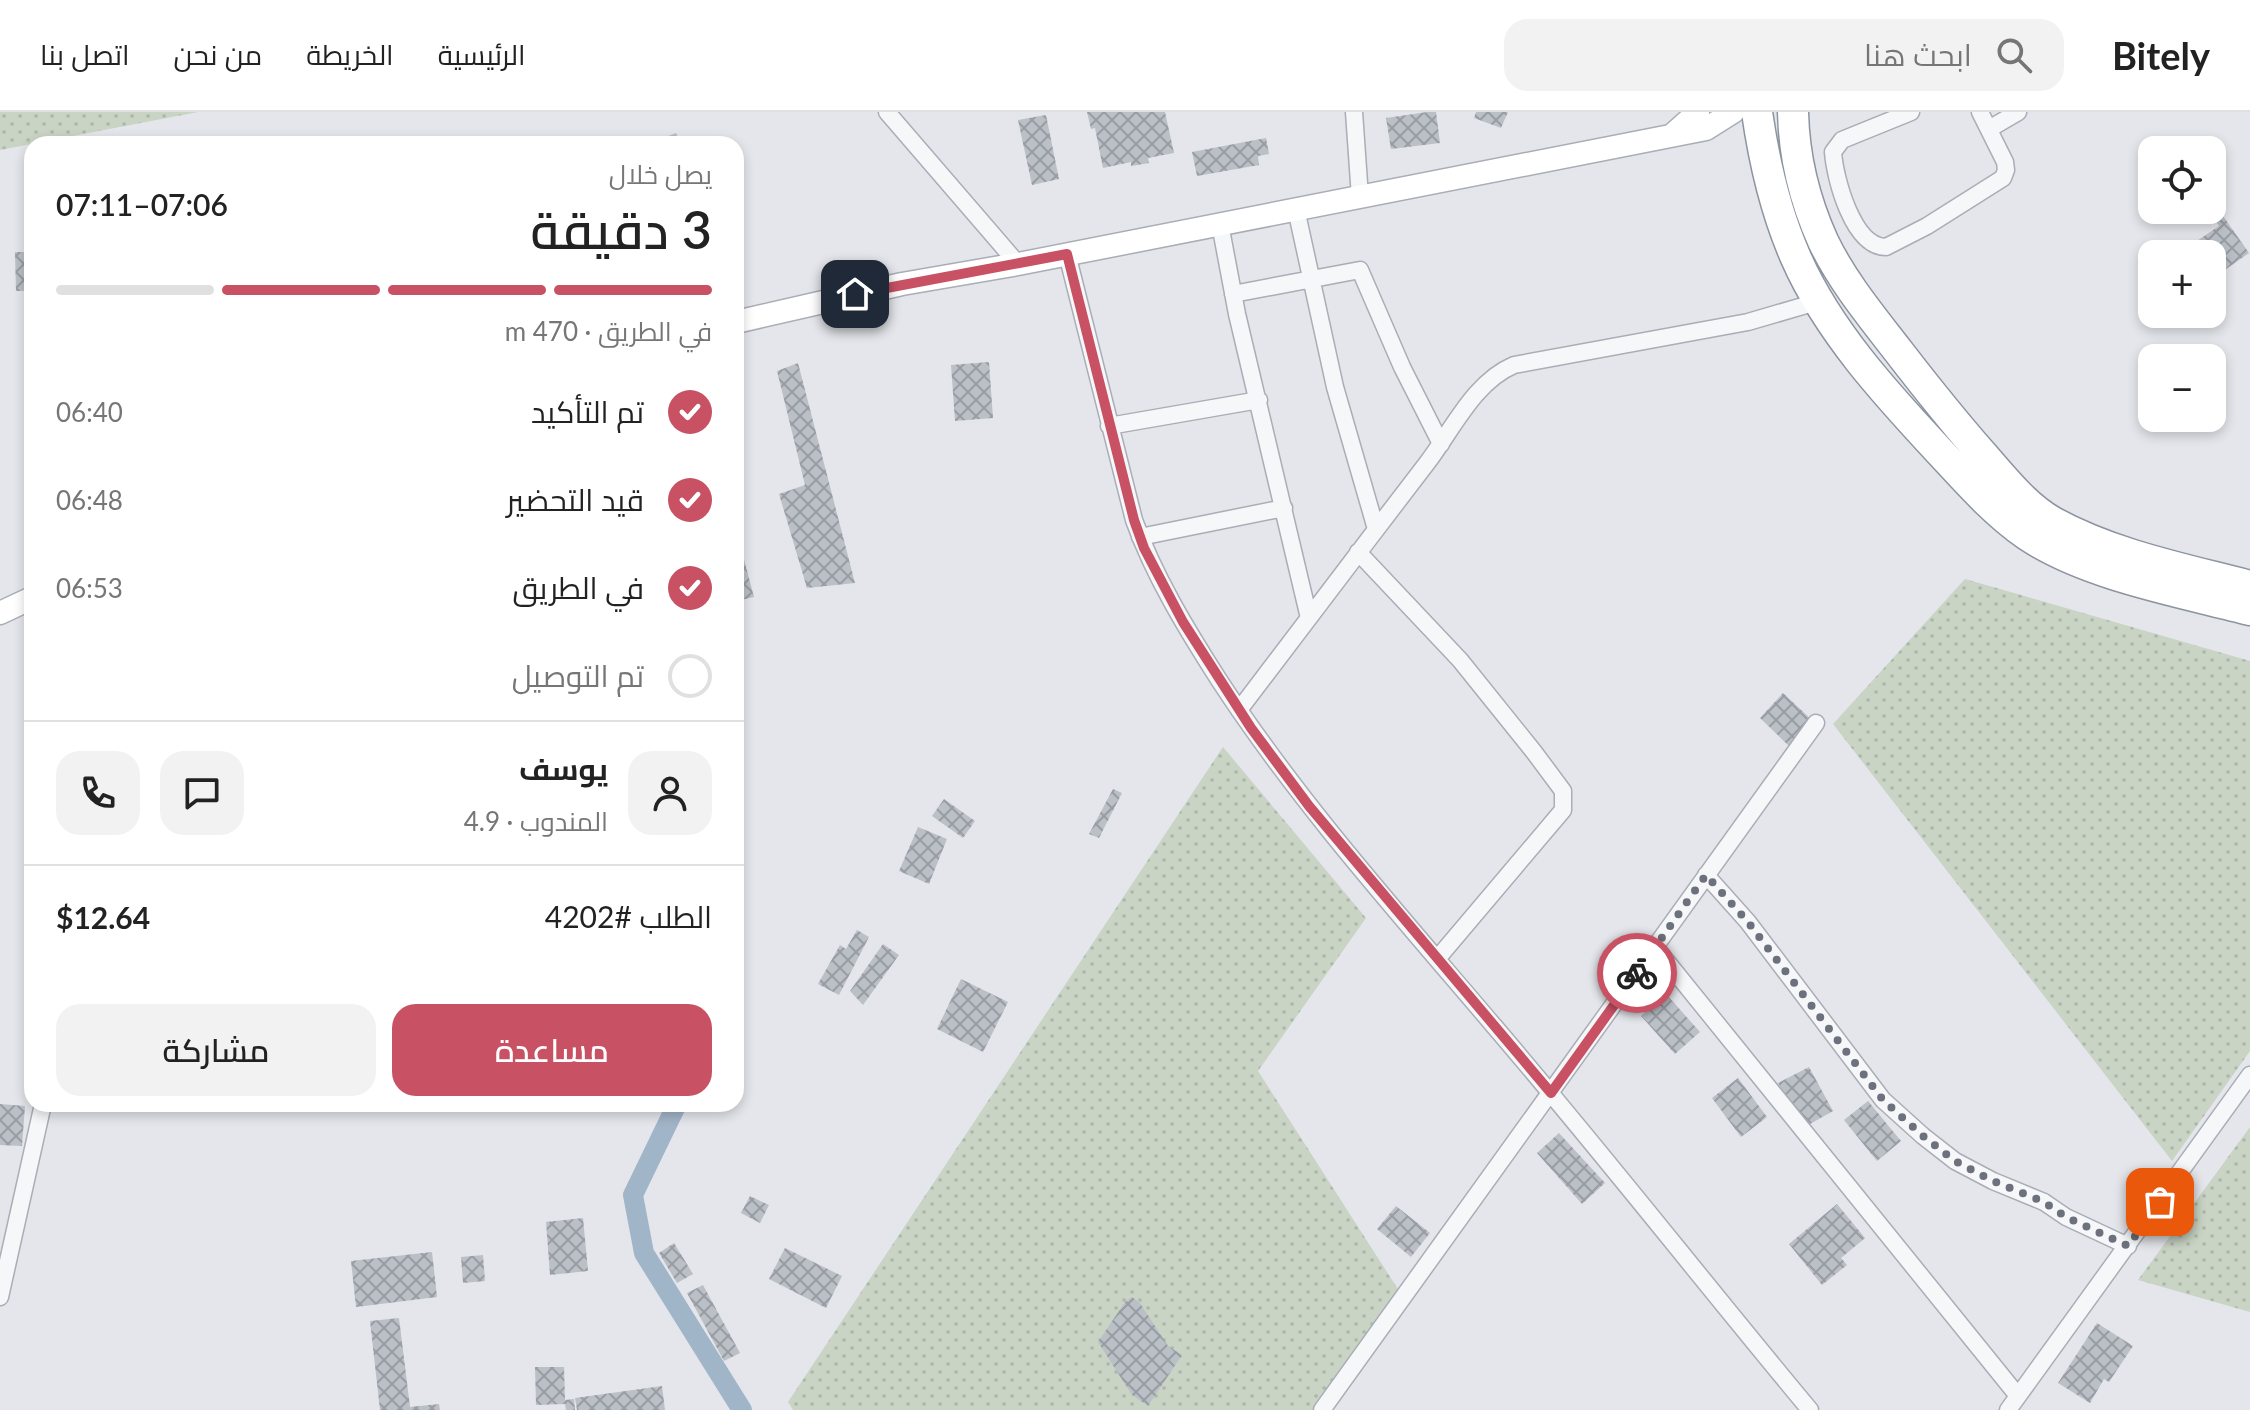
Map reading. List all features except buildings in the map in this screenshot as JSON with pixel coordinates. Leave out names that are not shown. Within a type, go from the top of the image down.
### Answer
[{"type":"highway","points":[[1757,112],[1779,211],[1796,259],[1820,301],[1848,345],[1908,418],[1994,509],[2028,536],[2074,559],[2126,577],[2250,610]]},
{"type":"highway","points":[[1793,112],[1793,148],[1804,195],[1824,243],[1866,310],[1953,421],[2016,492],[2052,522],[2099,542],[2250,586]]},
{"type":"main road","points":[[1670,137],[1698,112]]},
{"type":"main road","points":[[744,320],[902,284],[1670,137],[1706,129],[1733,112]]},
{"type":"main road","points":[[0,613],[24,602]]},
{"type":"street","points":[[887,112],[1018,264]]},
{"type":"street","points":[[1354,112],[1360,197]]},
{"type":"street","points":[[1911,112],[1842,140],[1833,152],[1846,202],[1860,234],[1878,247],[1886,247],[1927,226],[2003,178],[2005,162],[1980,112]]},
{"type":"street","points":[[1989,129],[2018,112]]},
{"type":"street","points":[[1296,209],[1335,387],[1376,529]]},
{"type":"street","points":[[1220,224],[1233,294],[1309,618]]},
{"type":"street","points":[[1067,254],[1140,537],[1183,622],[1239,710],[1309,806],[1551,1093],[1810,1410]]},
{"type":"street","points":[[1233,294],[1360,270],[1402,367],[1441,444]]},
{"type":"street","points":[[1239,710],[1484,383],[1496,372],[1514,365],[1748,322],[1820,301]]},
{"type":"street","points":[[1109,426],[1259,400]]},
{"type":"street","points":[[1140,537],[1284,508]]},
{"type":"street","points":[[1358,552],[1460,660],[1563,791],[1563,810],[1437,959]]},
{"type":"street","points":[[1322,1410],[1816,723]]},
{"type":"street","points":[[1706,875],[1748,922],[1883,1100],[1923,1136],[1955,1161],[2044,1202],[2066,1217],[2128,1246]]},
{"type":"street","points":[[1655,947],[2013,1403],[2250,1075]]},
{"type":"street","points":[[0,1297],[41,1112]]},
{"type":"green space","points":[[0,112],[198,112],[73,136],[24,136],[24,145],[0,150]]},
{"type":"green space","points":[[1965,579],[2250,661],[2250,1051],[2172,1161],[1833,724]]},
{"type":"green space","points":[[1223,747],[1366,918],[1258,1071],[1403,1297],[1313,1410],[793,1410],[788,1402]]},
{"type":"green space","points":[[2250,1127],[2250,1312],[2138,1280]]},
{"type":"waterway","points":[[673,1112],[633,1195],[644,1253],[742,1410]]},
{"type":"way so far","points":[[1637,973],[1706,875],[1748,922],[1883,1100],[1955,1161],[2044,1202],[2066,1217],[2128,1246],[2160,1202]]},
{"type":"route","points":[[855,294],[1067,254],[1134,520],[1144,548],[1206,660],[1251,728],[1309,806],[1551,1093],[1637,973]]}]
